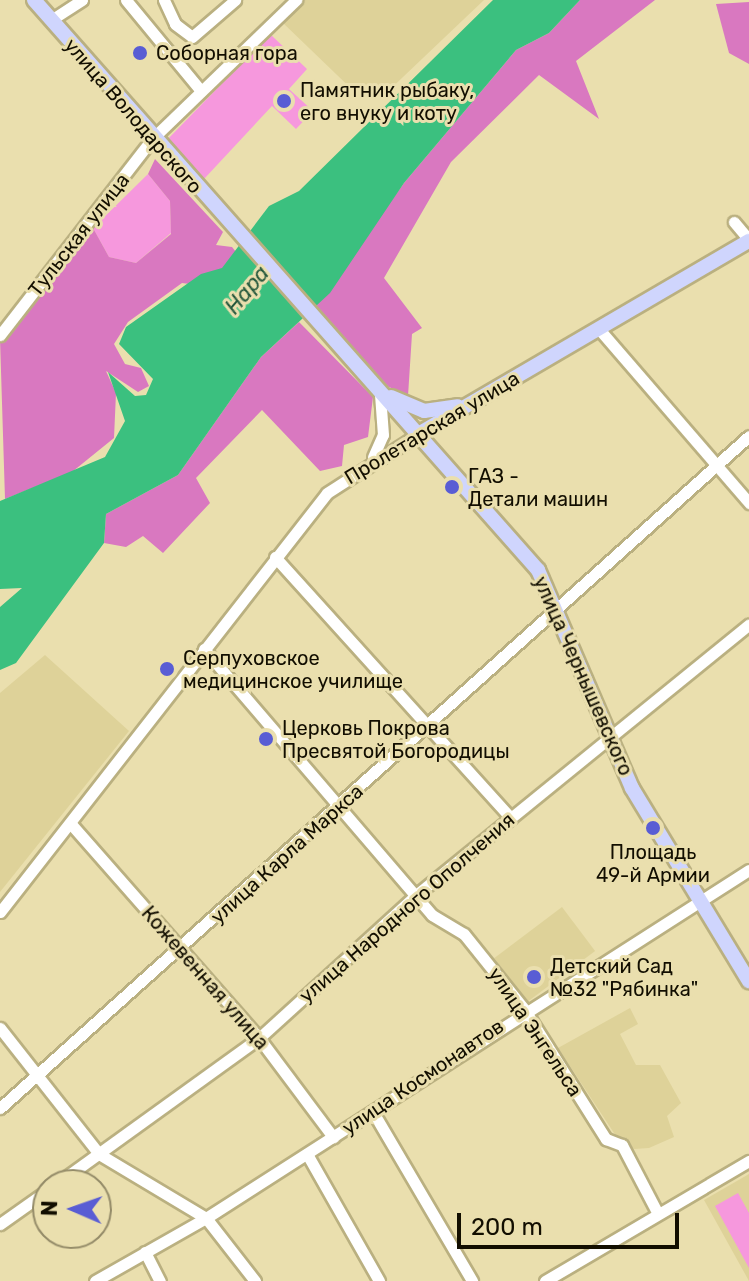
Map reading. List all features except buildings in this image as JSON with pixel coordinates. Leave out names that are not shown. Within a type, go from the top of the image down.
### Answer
[{"type":"main road","name":"улица Володарского","points":[[34,0],[151,140],[319,323]]},
{"type":"main road","name":"Пролетарская улица","points":[[420,433],[749,240]]},
{"type":"main road","name":"улица Чернышевского","points":[[319,323],[420,433],[538,570],[559,611],[632,788],[702,898],[749,981]]},
{"type":"main road","points":[[379,389],[424,411],[470,403]]},
{"type":"street","points":[[51,20],[82,0]]},
{"type":"street","points":[[126,0],[147,34],[201,91]]},
{"type":"street","points":[[164,0],[175,24],[192,37],[235,0]]},
{"type":"street","name":"Тульская улица","points":[[0,335],[151,140],[296,0]]},
{"type":"street","points":[[734,222],[749,240]]},
{"type":"street","points":[[599,329],[749,503]]},
{"type":"street","points":[[370,461],[383,435],[379,389]]},
{"type":"street","name":"Пролетарская улица","points":[[0,912],[327,493],[370,461],[420,433]]},
{"type":"street","name":"улица Карла Маркса","points":[[0,1108],[41,1076],[423,728],[559,611],[749,436]]},
{"type":"street","points":[[275,557],[423,728],[511,818]]},
{"type":"street","name":"улица Народного Ополчения","points":[[78,1169],[259,1038],[416,895],[608,745],[609,735],[749,624]]},
{"type":"street","name":"улица Энгельса","points":[[204,649],[342,803],[416,895],[464,934],[524,1009],[606,1139],[622,1145],[657,1212]]},
{"type":"street","name":"Кожевенная улица","points":[[71,824],[259,1038],[333,1137]]},
{"type":"street","name":"улица Космонавтов","points":[[95,1281],[206,1218],[373,1112],[524,1009],[749,870]]},
{"type":"street","points":[[0,1028],[41,1076],[99,1154],[206,1218],[255,1281]]},
{"type":"street","points":[[373,1112],[472,1281]]},
{"type":"street","points":[[307,1154],[379,1281]]},
{"type":"street","points":[[545,1281],[657,1212],[749,1161]]},
{"type":"street","points":[[0,1224],[32,1201]]},
{"type":"street","points":[[145,1252],[160,1281]]},
{"type":"shaded area","points":[[305,0],[484,0],[383,96],[376,90],[363,100],[282,22]]},
{"type":"shaded area","points":[[580,0],[655,0],[576,61],[599,119],[539,75],[451,162],[384,278],[422,328],[412,334],[408,396],[387,386],[316,306],[404,183],[516,50],[549,33]]},
{"type":"shaded area","points":[[749,2],[749,64],[729,53],[716,4]]},
{"type":"shaded area","points":[[270,34],[307,69],[289,89],[313,111],[296,129],[272,106],[204,179],[166,141]]},
{"type":"shaded area","points":[[155,159],[223,232],[216,245],[232,247],[246,264],[205,286],[182,283],[128,322],[114,344],[125,364],[141,368],[149,386],[138,392],[106,371],[116,393],[114,438],[72,472],[5,499],[0,339],[93,228],[109,257],[136,263],[171,234],[170,201],[148,174]]},
{"type":"shaded area","points":[[148,174],[170,201],[171,233],[136,263],[109,257],[93,228]]},
{"type":"shaded area","points":[[299,322],[373,397],[368,437],[344,445],[342,466],[320,471],[262,410],[196,478],[210,503],[163,553],[143,536],[126,547],[104,543],[106,514],[178,475],[261,357]]},
{"type":"shaded area","points":[[45,655],[129,731],[0,892],[0,693]]},
{"type":"shaded area","name":"Детский Сад №32 \"Рябинка\"","points":[[562,907],[595,951],[527,1002],[494,958]]},
{"type":"shaded area","points":[[630,1008],[638,1024],[620,1034],[636,1065],[660,1065],[681,1103],[667,1116],[674,1137],[649,1148],[634,1149],[616,1136],[558,1048]]},
{"type":"shaded area","points":[[749,1174],[749,1281],[704,1200]]},
{"type":"shaded area","points":[[738,1193],[749,1213],[749,1268],[715,1206]]},
{"type":"water","name":"Нара","points":[[493,0],[580,0],[549,33],[516,50],[404,183],[330,293],[261,357],[178,475],[106,514],[104,543],[16,663],[0,670],[0,607],[22,588],[0,589],[0,501],[105,457],[125,421],[108,372],[135,396],[146,395],[153,379],[119,344],[126,327],[201,274],[222,268],[269,206],[299,191]]},
{"type":"place","name":"Соборная гора","points":[[140,53]]},
{"type":"place","name":"Памятник рыбаку, его внуку и коту","points":[[284,101]]},
{"type":"place","name":"ГАЗ - Детали машин","points":[[452,487]]},
{"type":"place","name":"Серпуховское медицинское училище","points":[[167,669]]},
{"type":"place","name":"Церковь Покрова Пресвятой Богородицы","points":[[266,739]]},
{"type":"place","name":"Площадь 49-й Армии","points":[[653,828]]},
{"type":"place","name":"Детский Сад №32 \"Рябинка\"","points":[[534,977]]}]
